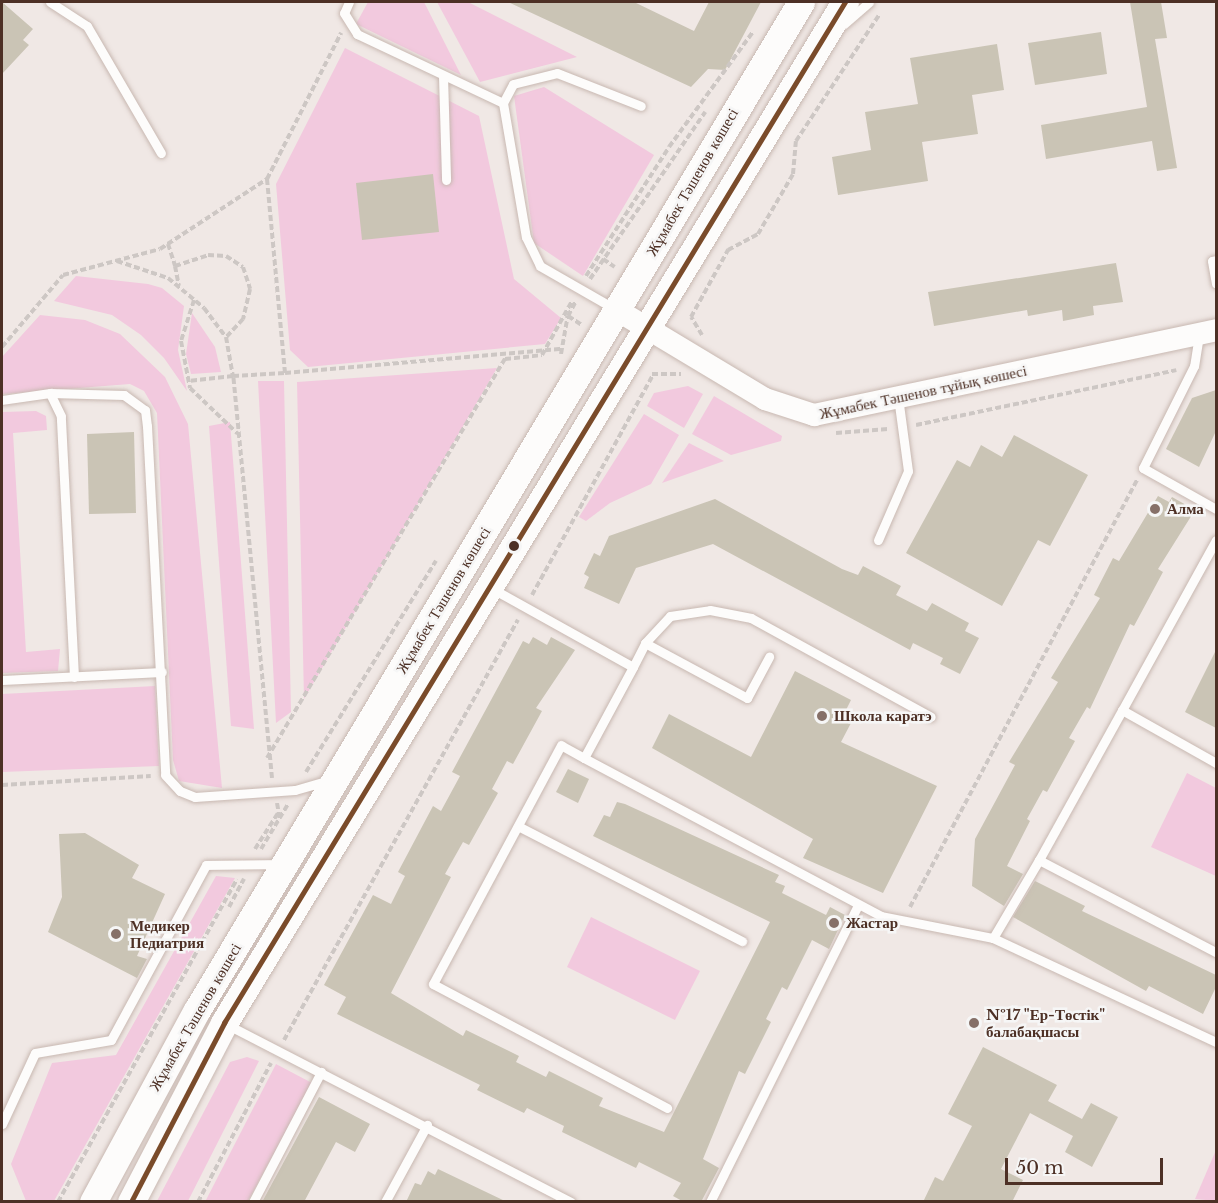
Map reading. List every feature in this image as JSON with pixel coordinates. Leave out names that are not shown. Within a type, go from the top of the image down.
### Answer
[{"type":"main road","name":"Жұмабек Тәшенов көшесі","points":[[93,1202],[197,1010],[801,2]]},
{"type":"main road","name":"Жұмабек Тәшенов көшесі","points":[[131,1202],[224,1023],[646,328],[808,56],[845,2]]},
{"type":"street","name":"Жұмабек Тәшенов тұйық көшесі","points":[[617,310],[765,399],[814,415],[1208,332]]},
{"type":"lane","points":[[50,2],[87,26],[161,153]]},
{"type":"lane","points":[[349,2],[344,13],[347,22],[357,34],[503,103]]},
{"type":"lane","points":[[808,56],[869,2]]},
{"type":"lane","points":[[617,310],[579,292],[540,266],[526,237],[503,103],[513,84],[557,73],[641,106]]},
{"type":"lane","points":[[443,76],[446,180]]},
{"type":"lane","points":[[1216,260],[1212,261],[1216,284]]},
{"type":"lane","points":[[1208,332],[1194,366],[1143,468],[1216,509]]},
{"type":"lane","points":[[2,399],[50,393],[124,395],[145,410],[162,672],[165,776],[180,791],[195,797],[275,792],[336,778]]},
{"type":"lane","points":[[50,393],[61,417],[74,677]]},
{"type":"lane","points":[[878,540],[908,471],[898,398]]},
{"type":"lane","points":[[993,938],[1039,860],[1216,540]]},
{"type":"lane","points":[[489,587],[633,667]]},
{"type":"lane","points":[[584,758],[645,644],[670,616],[710,610],[752,618],[931,717]]},
{"type":"lane","points":[[645,644],[747,698],[769,657]]},
{"type":"lane","points":[[2,680],[162,672]]},
{"type":"lane","points":[[1122,710],[1216,764]]},
{"type":"lane","points":[[667,1108],[433,984],[561,745],[858,905],[903,920],[993,938],[1216,1042]]},
{"type":"lane","points":[[518,826],[742,941]]},
{"type":"lane","points":[[1039,860],[1216,952]]},
{"type":"lane","points":[[2,1124],[35,1053],[111,1040],[206,864],[285,863]]},
{"type":"lane","points":[[711,1202],[858,905]]},
{"type":"lane","points":[[224,1023],[427,1125],[571,1202]]},
{"type":"lane","points":[[253,1202],[321,1072]]},
{"type":"lane","points":[[385,1202],[427,1125]]},
{"type":"path","points":[[198,1202],[278,1050],[653,375],[690,374],[709,345],[691,317],[728,250],[758,234],[793,174],[796,141],[881,11]]},
{"type":"path","points":[[2,347],[63,275],[168,244],[267,179],[347,22]]},
{"type":"path","points":[[267,758],[505,359],[542,355],[669,147],[758,24]]},
{"type":"path","points":[[568,316],[579,292],[764,27]]},
{"type":"path","points":[[267,179],[285,373]]},
{"type":"path","points":[[168,244],[179,287]]},
{"type":"path","points":[[175,266],[208,255],[226,256],[243,267],[250,289],[243,319],[226,337]]},
{"type":"path","points":[[116,261],[168,278],[194,300],[226,337],[233,376],[239,435],[267,758],[280,820]]},
{"type":"path","points":[[194,300],[181,341],[188,381],[209,410],[239,435]]},
{"type":"path","points":[[2,338],[10,338]]},
{"type":"path","points":[[188,381],[546,348],[562,349]]},
{"type":"path","points":[[903,920],[1143,468]]},
{"type":"path","points":[[2,785],[165,776]]},
{"type":"path","points":[[58,1202],[246,864],[278,812]]},
{"type":"shaded area","points":[[368,2],[424,2],[461,75],[356,24]]},
{"type":"shaded area","points":[[437,2],[468,2],[577,57],[480,82]]},
{"type":"shaded area","points":[[345,48],[479,116],[514,279],[561,318],[545,344],[308,367],[290,350],[276,184]]},
{"type":"shaded area","points":[[544,87],[654,155],[583,276],[534,243],[514,96]]},
{"type":"shaded area","points":[[76,276],[148,284],[162,288],[184,306],[178,350],[187,391],[164,358],[141,335],[112,315],[54,301]]},
{"type":"shaded area","points":[[192,313],[215,347],[221,372],[191,374],[186,354]]},
{"type":"shaded area","points":[[40,315],[85,320],[120,334],[165,377],[188,424],[222,788],[179,781],[173,760],[157,413],[144,391],[130,384],[2,394],[2,357]]},
{"type":"shaded area","points":[[497,368],[304,699],[297,382]]},
{"type":"shaded area","points":[[258,381],[284,381],[291,712],[276,723]]},
{"type":"shaded area","points":[[688,386],[703,394],[684,428],[647,406],[654,393]]},
{"type":"shaded area","points":[[714,396],[782,436],[781,441],[731,455],[692,434]]},
{"type":"shaded area","points":[[36,411],[46,416],[47,430],[13,433],[26,652],[60,649],[58,671],[2,673],[2,412]]},
{"type":"shaded area","points":[[644,414],[679,435],[651,484],[610,503],[586,521],[579,517]]},
{"type":"shaded area","points":[[230,422],[254,729],[231,726],[209,426]]},
{"type":"shaded area","points":[[689,443],[724,461],[662,483]]},
{"type":"shaded area","points":[[155,686],[159,766],[2,772],[2,694]]},
{"type":"shaded area","points":[[1187,773],[1216,788],[1216,876],[1151,847]]},
{"type":"shaded area","points":[[216,876],[235,878],[54,1201],[26,1201],[11,1164],[52,1063],[116,1055]]},
{"type":"shaded area","points":[[591,917],[700,971],[675,1020],[567,967]]},
{"type":"shaded area","points":[[247,1057],[259,1061],[188,1201],[157,1201],[230,1062]]},
{"type":"shaded area","points":[[276,1064],[312,1083],[248,1201],[210,1202],[206,1200]]},
{"type":"shaded area","points":[[1216,1150],[1216,1201],[1195,1199]]},
{"type":"building","points":[[2,2],[33,29],[23,40],[29,45],[2,74]]},
{"type":"building","points":[[508,2],[634,2],[694,31],[709,2],[761,2],[725,70],[708,69],[691,87]]},
{"type":"building","points":[[1130,2],[1161,2],[1167,38],[1155,39],[1177,168],[1157,171],[1152,141],[1046,159],[1041,125],[1147,107]]},
{"type":"building","points":[[1101,32],[1107,74],[1035,85],[1028,43]]},
{"type":"building","points":[[997,44],[1004,90],[972,95],[978,134],[922,142],[928,181],[838,195],[832,157],[871,150],[865,112],[918,104],[910,58]]},
{"type":"building","points":[[433,174],[439,232],[362,240],[356,183]]},
{"type":"building","points":[[1116,263],[1123,302],[1093,306],[1094,315],[1063,321],[1062,310],[1028,316],[1027,310],[934,326],[928,292]]},
{"type":"building","points":[[1216,390],[1216,431],[1199,467],[1166,449],[1192,398]]},
{"type":"building","points":[[134,432],[136,513],[89,514],[87,434]]},
{"type":"building","points":[[1014,435],[1088,475],[1050,546],[1038,540],[1002,606],[906,553],[957,460],[970,467],[981,445],[1002,457]]},
{"type":"building","points":[[1158,496],[1169,502],[1172,497],[1195,510],[1158,569],[1163,572],[1134,626],[1130,624],[1090,709],[1087,707],[1069,738],[1075,741],[1047,792],[1043,790],[1027,819],[1030,821],[1007,866],[1023,874],[1004,906],[972,886],[975,839],[1015,765],[1009,762],[1058,682],[1051,678],[1100,598],[1094,595],[1113,558],[1119,561]]},
{"type":"building","points":[[715,499],[842,569],[858,575],[863,566],[901,586],[896,595],[927,611],[932,603],[969,623],[965,631],[979,638],[960,674],[940,664],[943,658],[913,643],[910,650],[713,544],[636,568],[619,604],[584,588],[589,577],[584,574],[594,553],[600,556],[609,536]]},
{"type":"building","points":[[533,637],[547,645],[551,637],[575,650],[536,708],[542,711],[513,764],[507,761],[492,789],[498,793],[469,845],[463,842],[445,874],[451,877],[391,993],[463,1036],[466,1030],[519,1056],[516,1062],[546,1077],[549,1071],[603,1098],[599,1106],[664,1132],[770,922],[593,836],[604,815],[610,817],[617,802],[625,804],[779,875],[775,882],[785,886],[782,893],[826,915],[830,907],[845,915],[829,949],[812,940],[787,990],[782,987],[766,1019],[771,1022],[745,1074],[739,1071],[703,1159],[719,1168],[701,1202],[684,1202],[673,1196],[681,1183],[639,1162],[636,1168],[562,1132],[564,1126],[527,1108],[524,1113],[477,1090],[480,1085],[337,1014],[346,997],[324,985],[373,895],[391,904],[405,876],[398,872],[433,806],[441,811],[460,776],[452,772],[523,641],[529,644]]},
{"type":"building","points":[[1216,650],[1216,728],[1185,712]]},
{"type":"building","points":[[795,671],[851,700],[842,718],[851,723],[841,742],[937,786],[883,893],[803,858],[813,839],[652,748],[669,714],[751,757]]},
{"type":"building","points":[[568,769],[589,779],[578,803],[556,792]]},
{"type":"building","points":[[85,833],[139,865],[132,878],[165,894],[137,956],[147,959],[137,978],[48,932],[62,897],[59,834]]},
{"type":"building","points":[[1035,881],[1085,906],[1082,911],[1216,975],[1216,987],[1203,1014],[1149,986],[1146,991],[1013,917]]},
{"type":"building","points":[[983,1047],[1057,1085],[1048,1101],[1082,1119],[1091,1103],[1118,1117],[1092,1167],[1065,1152],[1073,1136],[1030,1113],[1001,1169],[1023,1180],[1012,1202],[923,1202],[935,1177],[943,1181],[972,1126],[948,1114]]},
{"type":"building","points":[[319,1097],[370,1124],[355,1152],[336,1142],[304,1202],[262,1202]]},
{"type":"building","points":[[438,1169],[507,1202],[406,1202],[415,1183],[421,1185],[428,1171],[435,1175]]},
{"type":"transit line","points":[[131,1202],[224,1023],[845,2]]},
{"type":"place","name":"Алма","points":[[1155,509]]},
{"type":"place","name":"Школа каратэ","points":[[822,716]]},
{"type":"place","name":"Жастар","points":[[834,923]]},
{"type":"place","name":"Медикер Педиатрия","points":[[116,934]]},
{"type":"place","name":"№17 \"Ер-Төстік\" балабақшасы","points":[[974,1023]]}]
